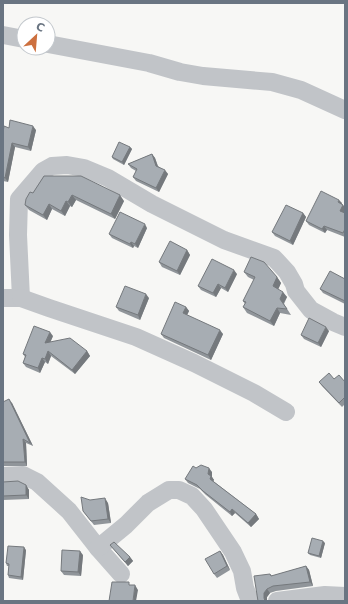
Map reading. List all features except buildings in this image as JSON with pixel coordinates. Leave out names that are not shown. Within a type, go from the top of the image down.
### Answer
[{"type":"street","points":[[3,35],[16,37]]},
{"type":"street","points":[[56,46],[149,63],[180,72],[203,76],[272,82],[301,90],[345,110]]},
{"type":"street","points":[[21,298],[18,235],[11,200],[43,171],[52,166],[67,164],[84,168],[108,178],[200,230],[274,258],[288,272],[296,291],[311,310],[345,327]]},
{"type":"street","points":[[3,298],[21,298],[136,337],[194,363],[286,412]]},
{"type":"street","points":[[3,476],[23,474],[37,482],[69,511],[121,574]]},
{"type":"street","points":[[98,548],[126,525],[148,503],[169,490],[179,490],[192,496],[200,505],[233,552],[242,571],[245,588],[250,601]]},
{"type":"street","points":[[277,601],[325,595],[345,596]]}]
